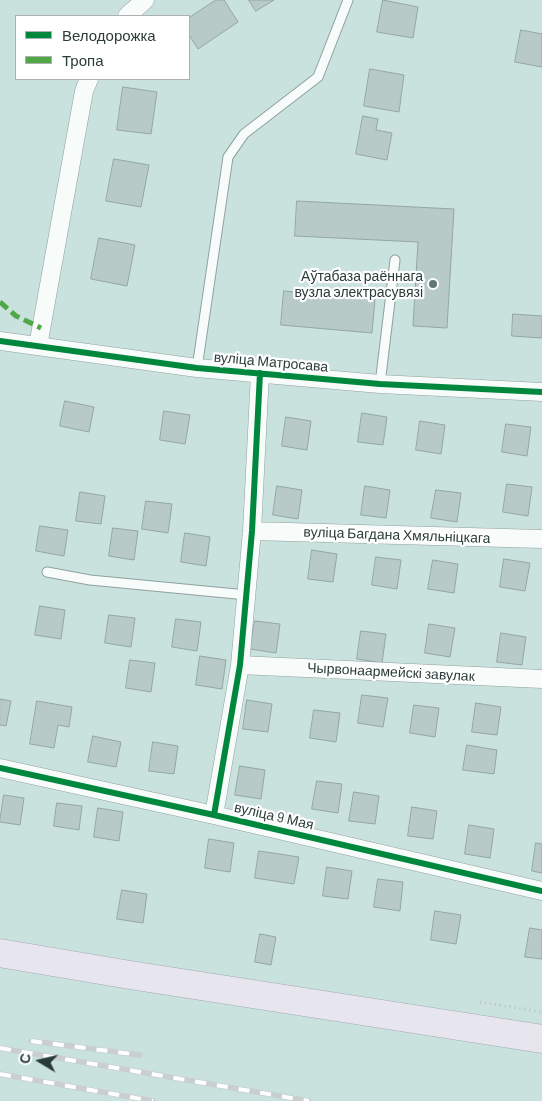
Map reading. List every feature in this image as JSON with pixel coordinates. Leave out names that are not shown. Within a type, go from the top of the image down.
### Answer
[{"type":"main road","points":[[0,953],[542,1039]]},
{"type":"street","points":[[128,15],[145,0]]},
{"type":"street","points":[[38,346],[84,91],[89,80]]},
{"type":"street","name":"вуліца Матросава","points":[[0,341],[197,368],[380,384],[542,392]]},
{"type":"street","points":[[214,815],[240,665],[252,531],[260,373]]},
{"type":"street","name":"вуліца Багдана Хмяльніцкага","points":[[252,531],[542,539]]},
{"type":"street","name":"Чырвонаармейскі завулак","points":[[240,665],[542,679]]},
{"type":"street","name":"вуліца 9 Мая","points":[[0,768],[214,815],[542,891]]},
{"type":"lane","points":[[197,368],[228,157],[244,134],[318,76],[348,0]]},
{"type":"lane","points":[[380,384],[394,260]]},
{"type":"lane","points":[[46,572],[90,580],[247,595]]},
{"type":"path","points":[[480,1002],[542,1012]]},
{"type":"building","points":[[216,0],[224,0],[238,22],[198,49],[190,37],[190,17]]},
{"type":"building","points":[[249,0],[274,0],[256,11]]},
{"type":"building","points":[[383,0],[418,7],[413,38],[377,32]]},
{"type":"building","points":[[521,30],[542,34],[542,67],[515,62]]},
{"type":"building","points":[[370,69],[404,75],[399,112],[364,106]]},
{"type":"building","points":[[123,87],[157,92],[151,134],[117,130]]},
{"type":"building","points":[[363,116],[378,119],[376,130],[392,133],[387,160],[356,154]]},
{"type":"building","points":[[114,159],[149,165],[141,207],[106,201]]},
{"type":"building","name":"Аўтабаза раённага вузла электрасувязі","points":[[297,201],[454,209],[447,328],[413,326],[418,242],[295,236]]},
{"type":"building","points":[[99,238],[135,245],[127,286],[91,279]]},
{"type":"building","points":[[284,291],[375,299],[372,333],[281,325]]},
{"type":"building","points":[[513,314],[542,316],[542,338],[512,336]]},
{"type":"building","points":[[65,401],[94,407],[89,432],[60,426]]},
{"type":"building","points":[[164,411],[190,415],[185,444],[160,440]]},
{"type":"building","points":[[362,413],[387,417],[383,445],[358,442]]},
{"type":"building","points":[[286,417],[311,421],[307,450],[282,446]]},
{"type":"building","points":[[420,421],[445,425],[441,454],[416,450]]},
{"type":"building","points":[[506,424],[531,427],[527,456],[502,452]]},
{"type":"building","points":[[507,484],[532,487],[528,516],[503,512]]},
{"type":"building","points":[[277,486],[302,490],[298,519],[273,515]]},
{"type":"building","points":[[365,486],[390,490],[386,518],[361,515]]},
{"type":"building","points":[[436,490],[461,493],[457,522],[431,518]]},
{"type":"building","points":[[80,492],[105,496],[101,524],[76,521]]},
{"type":"building","points":[[146,501],[172,504],[168,533],[142,529]]},
{"type":"building","points":[[40,526],[68,530],[64,556],[36,551]]},
{"type":"building","points":[[113,528],[138,531],[134,560],[109,556]]},
{"type":"building","points":[[185,533],[210,537],[206,566],[181,562]]},
{"type":"building","points":[[312,550],[337,554],[333,582],[308,579]]},
{"type":"building","points":[[376,557],[401,560],[397,589],[372,585]]},
{"type":"building","points":[[504,559],[530,563],[525,591],[500,587]]},
{"type":"building","points":[[433,560],[458,564],[454,593],[428,589]]},
{"type":"building","points":[[40,606],[65,610],[61,639],[35,635]]},
{"type":"building","points":[[109,615],[135,618],[131,647],[105,643]]},
{"type":"building","points":[[176,619],[201,622],[197,651],[172,647]]},
{"type":"building","points":[[255,621],[280,624],[276,653],[250,649]]},
{"type":"building","points":[[429,624],[455,628],[450,657],[425,653]]},
{"type":"building","points":[[361,631],[386,634],[382,663],[357,659]]},
{"type":"building","points":[[501,633],[526,637],[522,665],[497,662]]},
{"type":"building","points":[[200,656],[226,660],[222,689],[196,685]]},
{"type":"building","points":[[130,660],[155,663],[151,692],[126,688]]},
{"type":"building","points":[[362,695],[388,698],[383,727],[358,723]]},
{"type":"building","points":[[0,699],[11,701],[6,726],[0,725]]},
{"type":"building","points":[[247,700],[272,704],[268,732],[243,729]]},
{"type":"building","points":[[37,701],[72,707],[69,727],[58,725],[54,748],[30,744]]},
{"type":"building","points":[[476,703],[501,707],[497,735],[472,732]]},
{"type":"building","points":[[414,705],[439,708],[435,737],[410,733]]},
{"type":"building","points":[[314,710],[340,713],[336,742],[310,738]]},
{"type":"building","points":[[93,736],[121,742],[116,767],[88,762]]},
{"type":"building","points":[[153,742],[178,746],[174,774],[149,771]]},
{"type":"building","points":[[467,745],[497,750],[494,774],[463,770]]},
{"type":"building","points":[[240,766],[265,770],[261,799],[235,795]]},
{"type":"building","points":[[317,781],[342,784],[338,813],[312,809]]},
{"type":"building","points":[[354,792],[379,796],[375,824],[349,821]]},
{"type":"building","points":[[4,795],[24,798],[20,825],[0,822]]},
{"type":"building","points":[[57,803],[82,806],[79,830],[54,826]]},
{"type":"building","points":[[412,807],[437,811],[433,839],[408,836]]},
{"type":"building","points":[[98,808],[123,812],[119,841],[94,837]]},
{"type":"building","points":[[469,825],[494,829],[490,858],[465,854]]},
{"type":"building","points":[[209,839],[234,843],[230,872],[205,868]]},
{"type":"building","points":[[536,843],[542,844],[542,873],[532,871]]},
{"type":"building","points":[[259,851],[299,857],[294,884],[255,878]]},
{"type":"building","points":[[327,867],[352,871],[348,899],[323,896]]},
{"type":"building","points":[[378,879],[403,882],[400,911],[374,907]]},
{"type":"building","points":[[122,890],[147,894],[143,923],[117,919]]},
{"type":"building","points":[[435,911],[461,915],[456,944],[431,940]]},
{"type":"building","points":[[530,928],[542,930],[542,959],[525,957]]},
{"type":"building","points":[[260,934],[276,937],[271,965],[255,962]]},
{"type":"railway","points":[[31,1041],[140,1055]]},
{"type":"railway","points":[[0,1048],[309,1101]]},
{"type":"railway","points":[[0,1074],[153,1101]]},
{"type":"marked path","points":[[0,302],[16,316],[41,328]]},
{"type":"cycle path","points":[[0,341],[197,368],[380,384],[542,392]]},
{"type":"cycle path","points":[[214,815],[240,665],[252,531],[260,373]]},
{"type":"cycle path","points":[[0,768],[214,815],[542,891]]},
{"type":"place","name":"Аўтабаза раённага вузла электрасувязі","points":[[433,284]]}]
